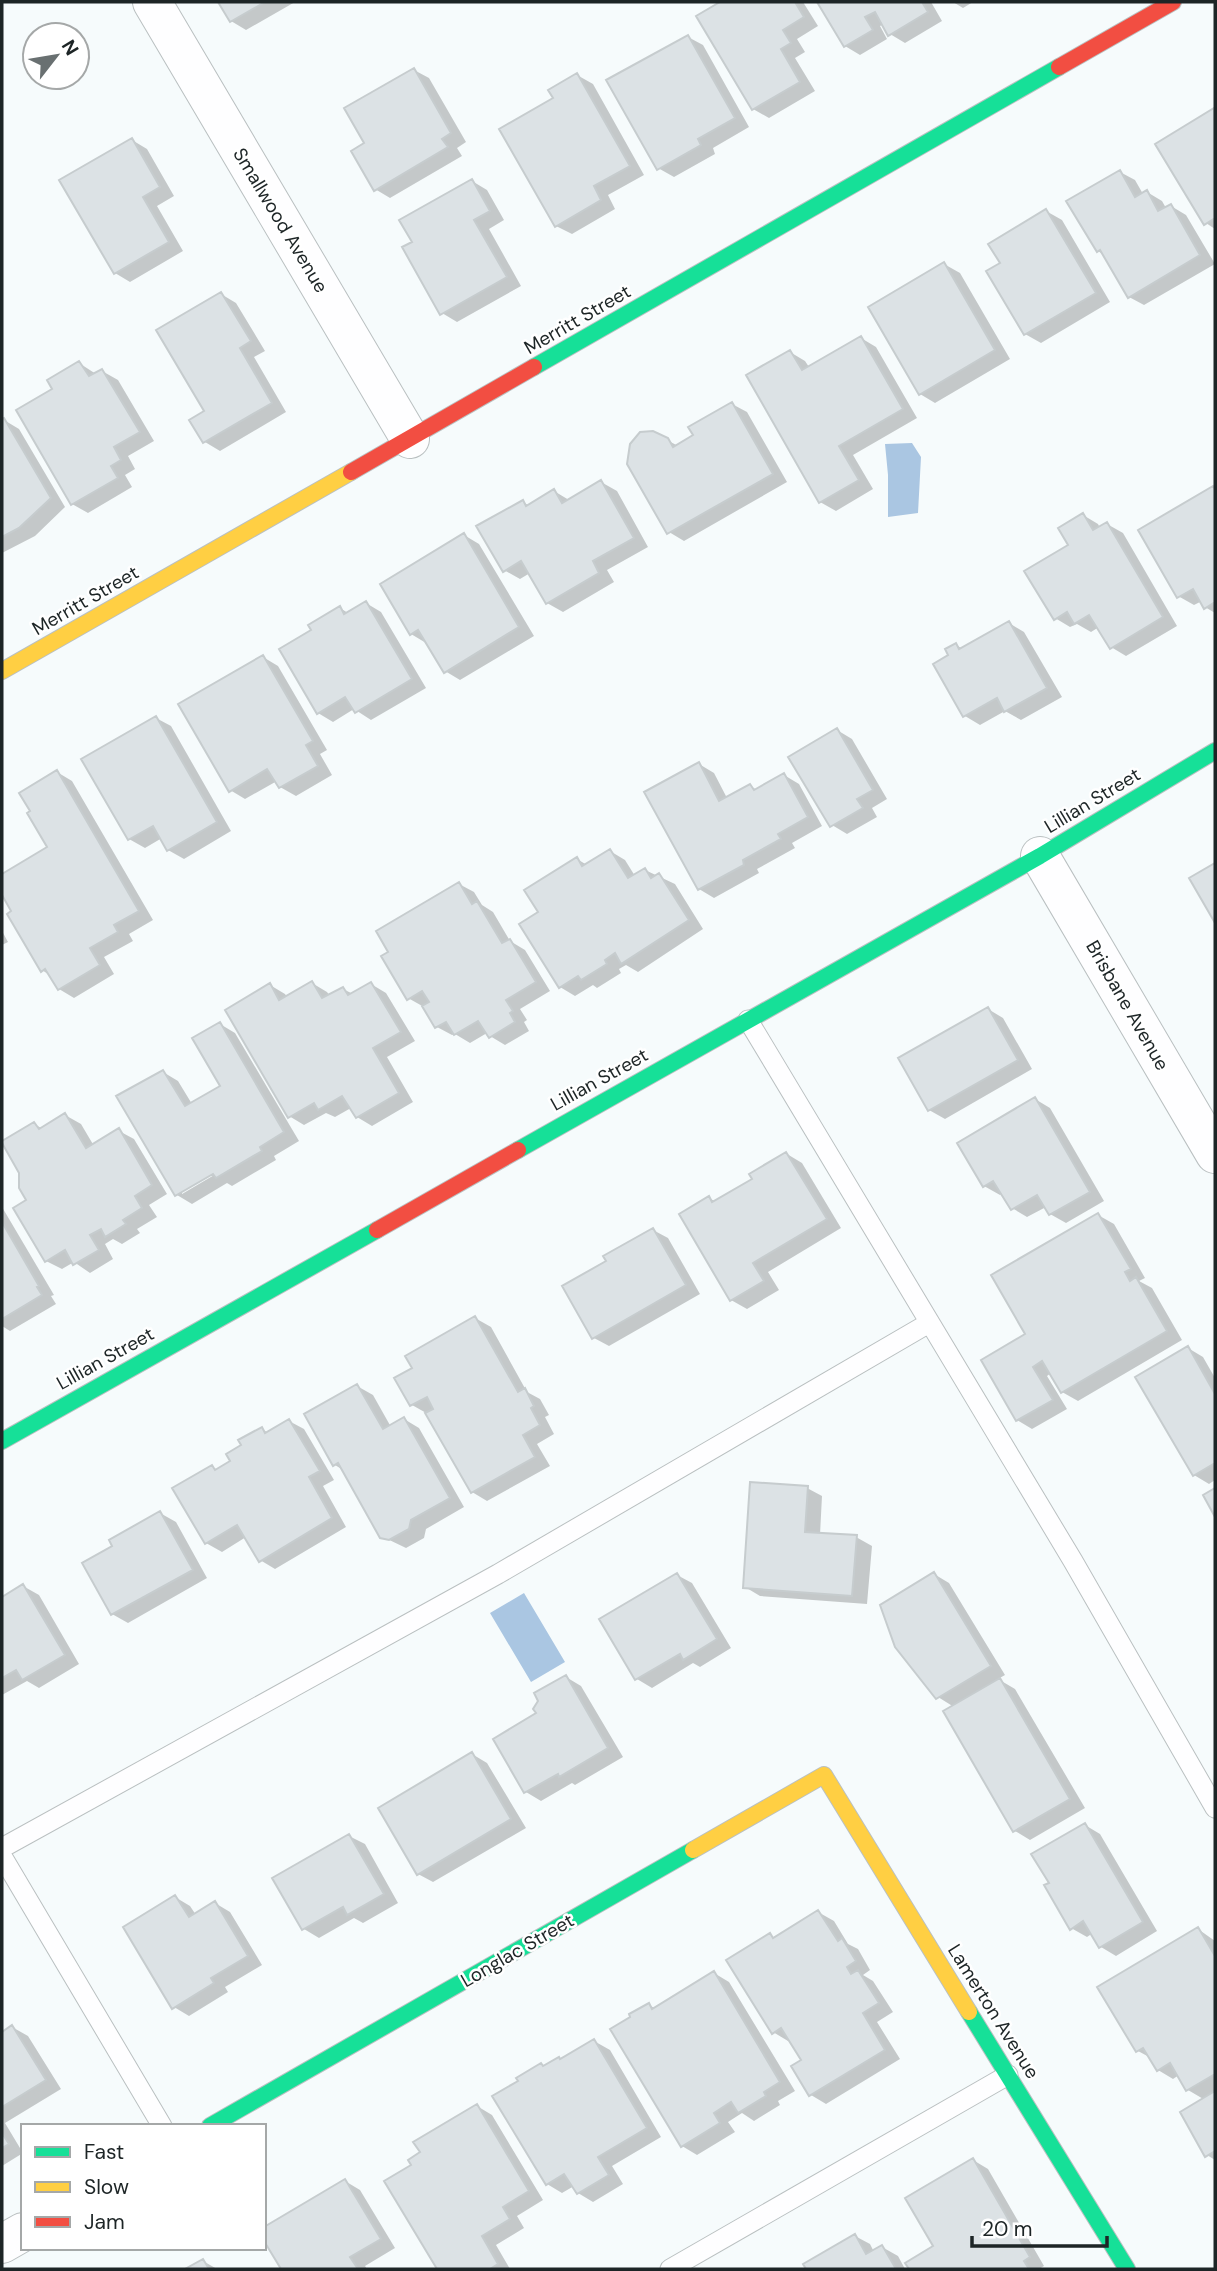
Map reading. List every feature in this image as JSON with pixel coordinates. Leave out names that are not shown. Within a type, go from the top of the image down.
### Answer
[{"type":"street","name":"Smallwood Avenue","points":[[152,2],[410,439]]},
{"type":"street","name":"Merritt Street","points":[[2,671],[1172,2]]},
{"type":"street","name":"Lillian Street","points":[[2,1441],[1040,856],[1215,751]]},
{"type":"street","name":"Brisbane Avenue","points":[[1040,856],[1215,1154]]},
{"type":"street","name":"Lamerton Avenue","points":[[824,1775],[1128,2269]]},
{"type":"street","name":"Longlac Street","points":[[213,2124],[824,1775]]},
{"type":"street","points":[[2,2244],[21,2233]]},
{"type":"lane","points":[[748,1020],[1073,1561],[1215,1808]]},
{"type":"lane","points":[[2,1848],[498,1574],[929,1323]]},
{"type":"lane","points":[[2,1856],[161,2124]]},
{"type":"lane","points":[[670,2269],[1008,2075]]},
{"type":"water","points":[[912,443],[921,457],[918,513],[888,517],[885,444]]},
{"type":"water","points":[[524,1593],[565,1662],[531,1682],[490,1613]]},
{"type":"building","points":[[218,2],[265,2],[230,22]]},
{"type":"building","points":[[720,2],[795,2],[804,17],[783,30],[791,43],[781,49],[800,82],[752,110],[696,16]]},
{"type":"building","points":[[817,2],[922,2],[928,12],[888,36],[875,12],[865,17],[873,30],[844,47]]},
{"type":"building","points":[[688,35],[735,118],[698,139],[701,145],[657,170],[606,80]]},
{"type":"building","points":[[414,68],[451,133],[442,139],[448,147],[374,191],[351,151],[364,143],[344,108]]},
{"type":"building","points":[[577,73],[630,166],[594,186],[601,200],[555,227],[499,129],[553,98],[548,90]]},
{"type":"building","points":[[1214,108],[1215,218],[1204,225],[1155,144]]},
{"type":"building","points":[[132,138],[160,187],[143,197],[169,242],[114,274],[59,180]]},
{"type":"building","points":[[1120,170],[1135,197],[1147,190],[1158,211],[1171,204],[1200,255],[1128,298],[1100,250],[1097,252],[1066,201]]},
{"type":"building","points":[[472,179],[490,211],[474,220],[507,277],[440,315],[402,247],[412,242],[399,220]]},
{"type":"building","points":[[1046,209],[1096,293],[1024,335],[986,271],[1000,263],[988,244]]},
{"type":"building","points":[[944,262],[995,350],[919,395],[868,307]]},
{"type":"building","points":[[221,292],[251,341],[240,348],[272,403],[203,443],[189,420],[204,411],[156,330]]},
{"type":"building","points":[[861,336],[903,409],[839,446],[859,480],[819,503],[746,375],[790,350],[802,370]]},
{"type":"building","points":[[79,361],[89,376],[102,369],[140,432],[114,447],[121,460],[111,466],[118,478],[71,505],[16,410],[52,389],[47,380]]},
{"type":"building","points":[[732,402],[773,474],[667,534],[627,464],[630,444],[640,432],[653,431],[668,438],[673,447],[693,435],[688,427]]},
{"type":"building","points":[[4,418],[51,498],[19,528],[2,537],[2,419]]},
{"type":"building","points":[[601,480],[634,538],[593,561],[599,573],[546,604],[521,561],[503,572],[476,526],[523,500],[526,506],[554,489],[562,503]]},
{"type":"building","points":[[1213,486],[1215,602],[1204,609],[1193,589],[1177,598],[1138,530]]},
{"type":"building","points":[[1083,513],[1093,530],[1107,522],[1163,617],[1110,649],[1089,615],[1074,624],[1067,612],[1054,620],[1024,571],[1068,545],[1058,528]]},
{"type":"building","points":[[464,533],[519,627],[444,673],[418,630],[410,635],[380,584]]},
{"type":"building","points":[[366,601],[412,679],[355,713],[345,697],[317,714],[279,649],[311,630],[308,625],[340,606],[344,614]]},
{"type":"building","points":[[1009,621],[1047,688],[1004,712],[997,698],[963,717],[933,664],[948,655],[945,649],[956,643],[959,649]]},
{"type":"building","points":[[263,655],[313,741],[306,745],[318,766],[279,788],[267,769],[229,792],[178,704]]},
{"type":"building","points":[[156,716],[217,822],[167,851],[153,826],[128,840],[81,759]]},
{"type":"building","points":[[837,728],[873,790],[857,799],[863,808],[830,827],[788,757]]},
{"type":"building","points":[[699,762],[719,801],[750,784],[754,790],[784,773],[808,817],[778,834],[781,839],[743,860],[744,865],[698,890],[644,792]]},
{"type":"building","points":[[57,770],[139,911],[114,925],[118,932],[90,948],[100,965],[58,990],[45,969],[41,972],[7,914],[11,911],[2,895],[2,874],[47,847],[27,813],[30,811],[19,793]]},
{"type":"building","points":[[610,849],[628,878],[645,868],[651,878],[659,873],[689,920],[621,964],[615,953],[605,960],[607,964],[581,980],[578,976],[559,988],[519,924],[538,912],[524,890],[577,857],[582,866]]},
{"type":"building","points":[[1215,863],[1215,923],[1189,878]]},
{"type":"building","points":[[459,882],[472,904],[477,901],[502,943],[510,939],[536,982],[506,1000],[513,1011],[510,1013],[515,1022],[489,1038],[478,1021],[454,1035],[446,1022],[435,1028],[422,1006],[429,1002],[422,991],[407,1000],[381,956],[388,952],[376,931]]},
{"type":"building","points":[[312,981],[322,998],[343,987],[348,995],[371,982],[401,1032],[373,1048],[399,1093],[356,1118],[342,1096],[318,1110],[314,1103],[288,1118],[225,1010],[270,983],[279,1000]]},
{"type":"building","points":[[988,1007],[1018,1060],[928,1111],[898,1058]]},
{"type":"building","points":[[220,1022],[284,1132],[260,1147],[262,1151],[216,1178],[213,1174],[175,1196],[116,1096],[163,1070],[185,1106],[220,1086],[192,1038]]},
{"type":"building","points":[[1035,1097],[1090,1192],[1049,1215],[1037,1195],[1011,1210],[993,1181],[983,1187],[957,1143]]},
{"type":"building","points":[[65,1113],[86,1148],[119,1128],[152,1185],[135,1196],[142,1208],[123,1220],[126,1224],[105,1237],[101,1229],[90,1235],[99,1250],[73,1265],[65,1250],[45,1262],[13,1208],[26,1200],[19,1188],[19,1173],[2,1143],[34,1122],[39,1129]]},
{"type":"building","points":[[786,1152],[827,1219],[753,1263],[764,1281],[730,1301],[679,1214],[709,1196],[712,1202],[752,1179],[749,1174]]},
{"type":"building","points":[[1098,1213],[1131,1269],[1125,1272],[1130,1281],[1136,1277],[1167,1331],[1061,1393],[1042,1361],[1033,1367],[1053,1400],[1016,1421],[981,1360],[1025,1334],[991,1275]]},
{"type":"building","points":[[2,1222],[42,1295],[2,1319]]},
{"type":"building","points":[[653,1228],[686,1285],[592,1339],[562,1286],[606,1261],[603,1256]]},
{"type":"building","points":[[475,1316],[518,1392],[525,1388],[540,1425],[523,1435],[535,1457],[471,1493],[425,1413],[433,1409],[427,1397],[410,1406],[394,1378],[412,1368],[405,1356]]},
{"type":"building","points":[[1188,1346],[1215,1394],[1215,1463],[1193,1476],[1135,1377]]},
{"type":"building","points":[[357,1384],[383,1429],[404,1417],[450,1498],[411,1520],[409,1529],[389,1540],[380,1538],[338,1463],[333,1466],[304,1414]]},
{"type":"building","points":[[289,1419],[320,1471],[309,1477],[332,1518],[259,1562],[237,1525],[205,1544],[172,1488],[212,1465],[215,1470],[230,1461],[226,1454],[241,1445],[238,1440],[262,1427],[265,1433]]},
{"type":"building","points":[[750,1482],[808,1486],[805,1532],[857,1535],[852,1596],[743,1588]]},
{"type":"building","points":[[1215,1488],[1215,1517],[1203,1495]]},
{"type":"building","points":[[160,1511],[193,1570],[111,1615],[82,1563],[112,1546],[109,1540]]},
{"type":"building","points":[[934,1572],[991,1666],[936,1699],[895,1647],[880,1605]]},
{"type":"building","points":[[677,1573],[717,1639],[683,1660],[680,1654],[635,1680],[599,1619]]},
{"type":"building","points":[[23,1584],[65,1655],[22,1680],[16,1670],[2,1678],[2,1597]]},
{"type":"building","points":[[566,1675],[608,1748],[559,1777],[558,1774],[524,1793],[493,1739],[536,1713],[533,1709],[538,1701],[534,1693]]},
{"type":"building","points":[[1000,1678],[1070,1799],[1013,1832],[943,1711]]},
{"type":"building","points":[[472,1752],[511,1819],[417,1875],[378,1808]]},
{"type":"building","points":[[1085,1823],[1143,1922],[1099,1948],[1083,1921],[1070,1930],[1044,1885],[1049,1883],[1031,1854]]},
{"type":"building","points":[[349,1834],[384,1894],[347,1915],[343,1907],[302,1930],[272,1878]]},
{"type":"building","points":[[175,1895],[189,1917],[215,1901],[248,1956],[211,1978],[214,1983],[172,2009],[123,1927]]},
{"type":"building","points":[[818,1910],[838,1941],[842,1938],[856,1961],[847,1967],[851,1974],[858,1970],[879,2003],[863,2013],[885,2050],[809,2096],[791,2066],[801,2060],[781,2028],[772,2034],[726,1960],[770,1933],[773,1938]]},
{"type":"building","points":[[1198,1927],[1215,1956],[1215,2074],[1186,2091],[1170,2063],[1157,2071],[1143,2048],[1136,2052],[1097,1987]]},
{"type":"building","points":[[714,1971],[780,2082],[764,2092],[766,2096],[738,2113],[731,2102],[714,2113],[720,2123],[681,2147],[610,2029],[630,2017],[629,2014],[649,2003],[652,2009]]},
{"type":"building","points":[[12,2025],[46,2080],[2,2107],[2,2032]]},
{"type":"building","points":[[594,2039],[647,2128],[598,2157],[609,2175],[577,2194],[564,2174],[546,2185],[492,2096],[541,2063],[543,2066],[559,2057],[560,2059]]},
{"type":"building","points":[[1215,2091],[1215,2151],[1205,2157],[1180,2112]]},
{"type":"building","points":[[477,2104],[529,2191],[503,2207],[510,2219],[482,2236],[498,2264],[490,2269],[437,2269],[384,2181],[411,2165],[408,2160],[420,2152],[413,2142]]},
{"type":"building","points":[[2,2133],[9,2144],[2,2148]]},
{"type":"building","points":[[973,2158],[1030,2257],[1024,2261],[1029,2269],[909,2269],[905,2263],[933,2246],[905,2198]]},
{"type":"building","points":[[345,2179],[381,2239],[350,2257],[358,2269],[281,2269],[266,2244],[266,2226]]},
{"type":"building","points":[[855,2234],[866,2254],[882,2245],[896,2269],[806,2269],[803,2264]]},
{"type":"building","points":[[203,2259],[209,2269],[185,2269]]},
{"type":"traffic: fast","points":[[534,367],[1059,67]]},
{"type":"traffic: fast","points":[[518,1150],[1040,856],[1215,751]]},
{"type":"traffic: fast","points":[[2,1441],[377,1230]]},
{"type":"traffic: fast","points":[[214,2124],[693,1850]]},
{"type":"traffic: fast","points":[[969,2012],[1127,2269]]},
{"type":"traffic: slow","points":[[2,671],[351,472]]},
{"type":"traffic: slow","points":[[693,1850],[824,1775],[969,2012]]},
{"type":"traffic: jam","points":[[1059,67],[1173,2]]},
{"type":"traffic: jam","points":[[351,472],[534,367]]},
{"type":"traffic: jam","points":[[377,1230],[518,1150]]}]
